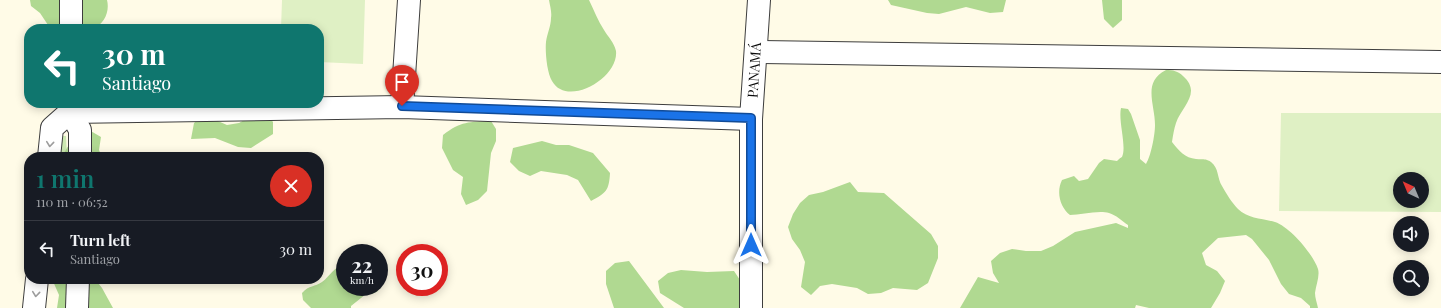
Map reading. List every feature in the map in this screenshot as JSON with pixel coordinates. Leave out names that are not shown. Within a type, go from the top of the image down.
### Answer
[{"type":"street","points":[[71,0],[71,24]]},
{"type":"street","points":[[402,106],[409,0]]},
{"type":"street","name":"PANAMÁ","points":[[751,308],[751,118],[760,0]]},
{"type":"street","points":[[756,52],[1441,62]]},
{"type":"street","points":[[324,106],[402,106],[751,118]]},
{"type":"street","points":[[50,152],[52,128],[70,108],[80,130],[80,152]]},
{"type":"street","points":[[34,308],[36,284]]},
{"type":"street","points":[[77,308],[78,284]]},
{"type":"green space","points":[[30,0],[107,0],[108,9],[103,21],[100,24],[47,24],[40,13],[31,6]]},
{"type":"green space","points":[[282,0],[365,0],[363,64],[324,62],[324,24],[281,24]]},
{"type":"green space","points":[[549,0],[589,0],[600,23],[614,45],[616,51],[615,61],[609,71],[591,86],[569,92],[559,89],[550,77],[546,51],[546,42],[551,16]]},
{"type":"green space","points":[[888,0],[1006,0],[1003,12],[990,13],[966,7],[939,14],[927,13],[891,5]]},
{"type":"green space","points":[[1102,0],[1122,0],[1122,20],[1113,28],[1104,19]]},
{"type":"green space","points":[[1166,70],[1175,71],[1181,74],[1191,88],[1189,100],[1176,123],[1172,142],[1185,156],[1207,160],[1214,164],[1220,183],[1238,209],[1246,215],[1275,222],[1294,235],[1311,256],[1318,269],[1315,293],[1318,308],[1310,308],[1310,306],[1301,298],[1289,294],[1281,284],[1269,260],[1252,239],[1246,235],[1218,238],[1202,253],[1206,265],[1217,271],[1225,281],[1211,308],[1149,308],[1136,305],[1135,308],[960,308],[978,277],[999,283],[993,273],[991,261],[1000,253],[1012,249],[1041,251],[1053,246],[1075,232],[1116,223],[1128,228],[1128,225],[1117,217],[1105,212],[1070,215],[1061,204],[1059,189],[1062,180],[1074,176],[1079,181],[1088,179],[1099,163],[1104,159],[1117,161],[1122,157],[1124,147],[1120,113],[1121,108],[1128,109],[1131,114],[1140,140],[1140,159],[1146,164],[1151,151],[1155,129],[1152,87],[1154,81]]},
{"type":"green space","points":[[263,110],[273,122],[273,134],[251,148],[238,147],[215,138],[191,139],[194,123],[204,115],[227,125],[239,123]]},
{"type":"green space","points":[[1281,113],[1441,113],[1441,212],[1279,211]]},
{"type":"green space","points":[[491,121],[496,129],[496,141],[491,153],[487,191],[478,200],[466,205],[461,194],[463,177],[453,170],[442,148],[443,135],[449,130],[466,123]]},
{"type":"green space","points":[[89,130],[101,137],[100,152],[64,152],[73,140]]},
{"type":"green space","points":[[63,136],[66,136],[67,152],[61,152],[61,139]]},
{"type":"green space","points":[[542,141],[556,145],[569,145],[593,153],[610,173],[609,184],[606,191],[591,201],[578,180],[567,175],[541,171],[530,176],[519,171],[510,162],[513,148]]},
{"type":"green space","points":[[850,182],[858,192],[884,193],[931,234],[938,246],[938,258],[928,283],[917,290],[893,288],[881,293],[868,294],[857,288],[832,284],[820,286],[811,295],[801,287],[805,262],[800,250],[792,239],[788,227],[793,214],[800,203],[809,195],[823,192]]},
{"type":"green space","points":[[629,261],[664,308],[614,308],[606,284],[606,271],[615,263]]},
{"type":"green space","points":[[336,269],[336,296],[364,296],[351,306],[351,308],[311,308],[303,300],[302,293],[319,284],[324,284],[324,280]]},
{"type":"green space","points":[[681,270],[707,272],[734,271],[744,286],[741,308],[684,308],[660,293],[658,281],[668,273]]},
{"type":"green space","points":[[54,284],[99,284],[113,308],[57,308],[59,295]]},
{"type":"route","points":[[402,106],[751,118],[751,245]]}]
